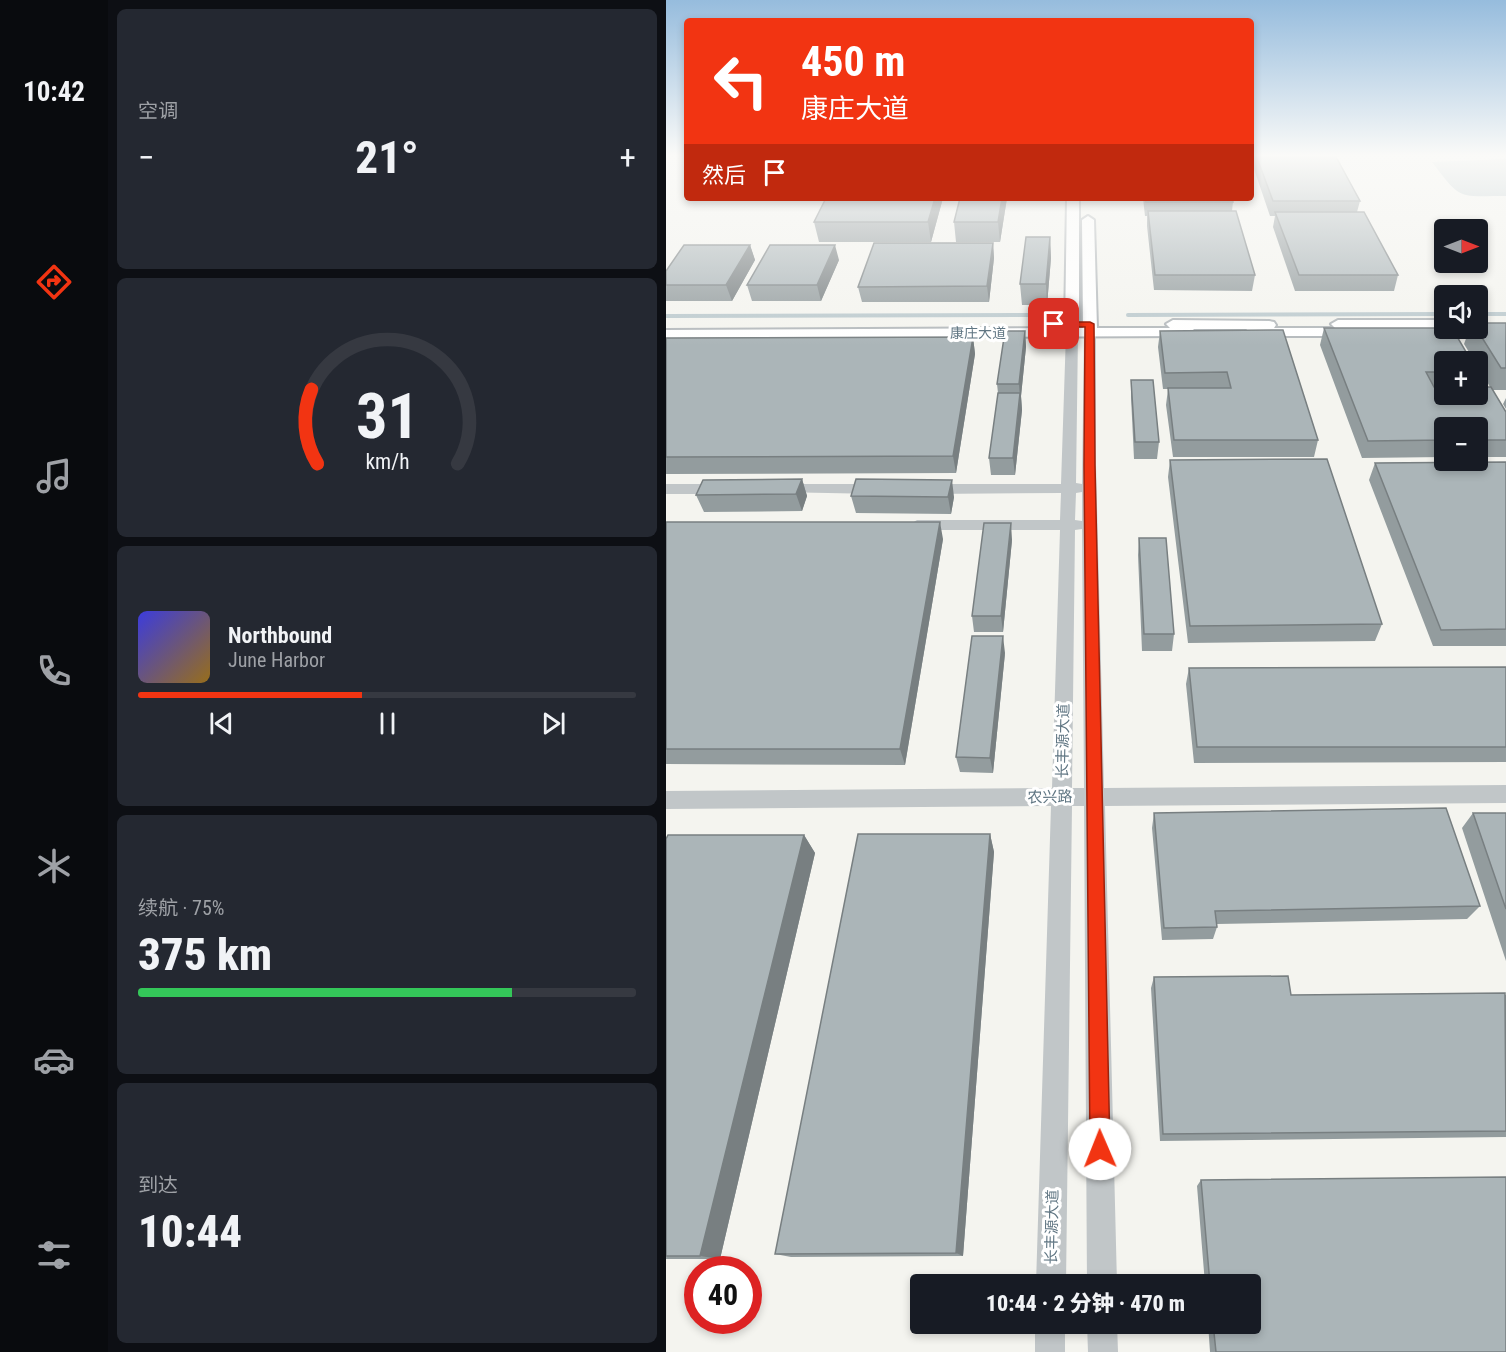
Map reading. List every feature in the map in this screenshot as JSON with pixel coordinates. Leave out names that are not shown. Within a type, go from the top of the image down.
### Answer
[{"type":"main road","name":"长丰源大道","points":[[1074,218],[1081,328]]},
{"type":"main road","name":"长丰源大道","points":[[1081,328],[1088,218]]},
{"type":"main road","points":[[1488,323],[1506,323]]},
{"type":"main road","name":"康庄大道","points":[[666,334],[1434,324]]},
{"type":"main road","name":"康庄大道","points":[[666,326],[1506,331]]},
{"type":"street","name":"长丰源大道","points":[[1051,1274],[1069,488],[1081,328]]},
{"type":"street","name":"长丰源大道","points":[[1081,328],[1090,488],[1102,1274]]},
{"type":"street","points":[[770,489],[1090,488]]},
{"type":"street","points":[[666,489],[736,489]]},
{"type":"street","points":[[902,525],[1090,525]]},
{"type":"street","name":"农兴路","points":[[666,800],[1506,794]]},
{"type":"street","points":[[1050,1334],[1050,1352]]},
{"type":"street","points":[[1102,1334],[1103,1352]]},
{"type":"building","points":[[816,218],[929,218],[928,222],[814,222]]},
{"type":"building","points":[[955,218],[999,218],[998,222],[954,222]]},
{"type":"building","points":[[1149,218],[1238,218],[1255,275],[1155,275]]},
{"type":"building","points":[[1277,218],[1367,218],[1398,275],[1299,275]]},
{"type":"building","points":[[1026,237],[1050,237],[1046,284],[1020,284]]},
{"type":"building","points":[[874,243],[993,243],[987,286],[858,287]]},
{"type":"building","points":[[684,245],[750,245],[726,285],[666,285],[666,271]]},
{"type":"building","points":[[770,245],[835,245],[817,285],[747,285]]},
{"type":"building","points":[[1488,323],[1506,323],[1506,368],[1501,368],[1483,339],[1488,339]]},
{"type":"building","points":[[1324,328],[1434,328],[1434,339],[1458,339],[1466,351],[1434,351],[1434,372],[1426,372],[1434,387],[1434,405],[1488,405],[1488,387],[1491,387],[1506,412],[1506,440],[1488,440],[1488,417],[1434,417],[1434,440],[1368,441]]},
{"type":"building","points":[[1283,330],[1318,440],[1174,440],[1168,388],[1231,388],[1227,372],[1165,373],[1160,331]]},
{"type":"building","points":[[1005,331],[1025,331],[1019,384],[997,384]]},
{"type":"building","points":[[973,337],[953,456],[666,457],[666,338]]},
{"type":"building","points":[[1131,380],[1153,380],[1159,442],[1135,442]]},
{"type":"building","points":[[998,393],[1020,393],[1013,458],[989,458]]},
{"type":"building","points":[[1327,459],[1382,624],[1190,626],[1170,460]]},
{"type":"building","points":[[1488,462],[1506,462],[1506,629],[1441,630],[1375,463],[1434,463],[1434,471],[1488,471]]},
{"type":"building","points":[[802,479],[796,494],[696,495],[703,480]]},
{"type":"building","points":[[856,479],[952,480],[948,497],[851,496]]},
{"type":"building","points":[[666,522],[940,522],[900,749],[666,749]]},
{"type":"building","points":[[984,523],[1011,523],[1001,616],[972,616]]},
{"type":"building","points":[[1139,538],[1166,538],[1174,634],[1144,634]]},
{"type":"building","points":[[972,636],[1003,636],[990,758],[956,757]]},
{"type":"building","points":[[1506,667],[1506,747],[1197,747],[1189,668]]},
{"type":"building","points":[[1446,808],[1480,906],[1215,911],[1217,927],[1164,928],[1154,813]]},
{"type":"building","points":[[1473,813],[1506,813],[1506,909]]},
{"type":"building","points":[[858,834],[990,834],[956,1253],[775,1254]]},
{"type":"building","points":[[668,835],[804,835],[700,1256],[666,1256],[666,839]]},
{"type":"building","points":[[1288,976],[1291,995],[1505,993],[1506,1131],[1163,1134],[1154,977]]},
{"type":"building","points":[[1506,1177],[1506,1352],[1216,1352],[1214,1334],[1261,1334],[1261,1274],[1209,1274],[1201,1180]]},
{"type":"waterway","points":[[1128,315],[1434,314]]},
{"type":"waterway","points":[[1488,314],[1506,314]]},
{"type":"waterway","points":[[666,316],[1035,315]]},
{"type":"route","points":[[1054,324],[1090,324],[1089,465],[1100,1149]]}]
